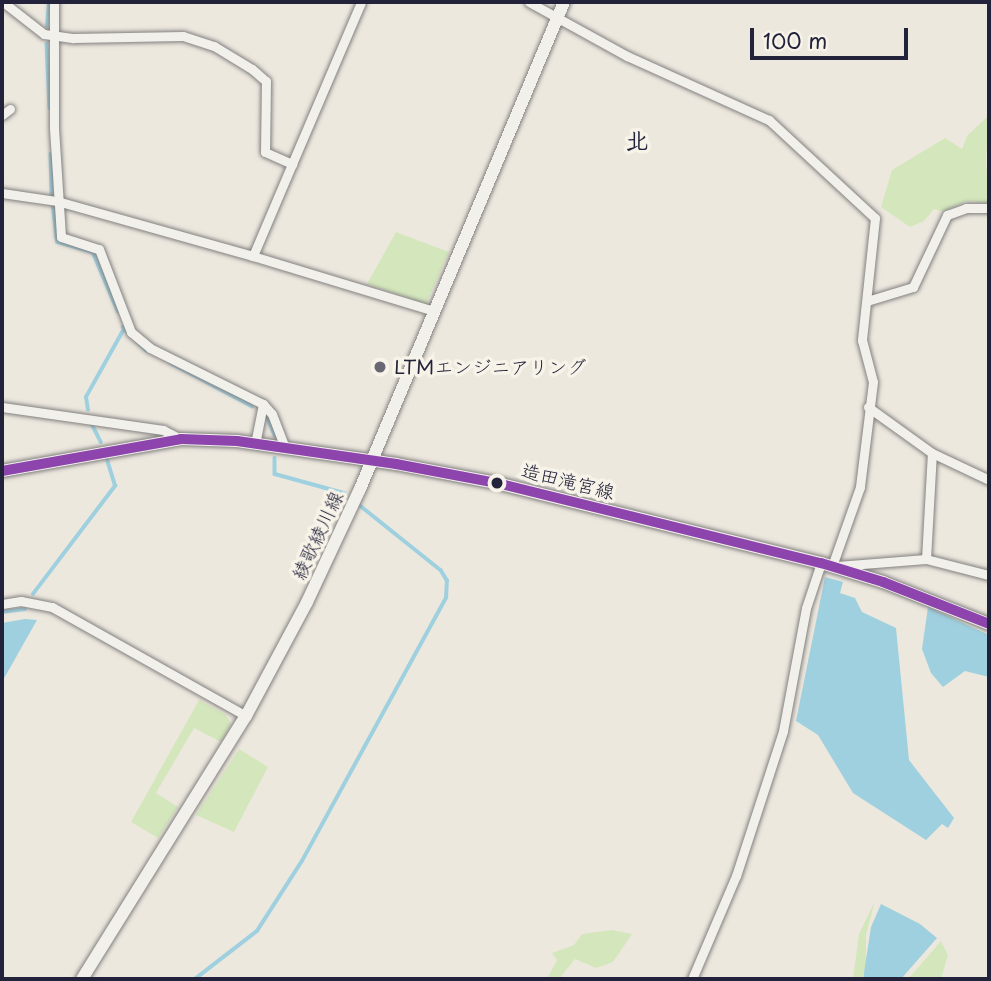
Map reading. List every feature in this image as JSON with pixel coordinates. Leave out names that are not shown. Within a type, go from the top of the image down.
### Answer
[{"type":"main road","name":"綾歌綾川線","points":[[82,979],[246,716],[307,602],[371,461],[564,2]]},
{"type":"main road","name":"造田滝宮線","points":[[2,471],[181,439],[255,444],[371,461],[489,481],[826,565],[989,624]]},
{"type":"street","points":[[3,2],[52,36],[162,33],[214,46],[266,81],[265,152],[292,164]]},
{"type":"street","points":[[54,2],[52,36],[57,201],[61,237],[99,249],[131,332],[150,348],[263,404],[272,414],[285,448]]},
{"type":"street","points":[[253,256],[361,2]]},
{"type":"street","points":[[529,2],[556,18],[784,130],[875,218],[862,340],[873,382],[860,486],[806,608],[783,731],[736,877],[692,979]]},
{"type":"street","points":[[2,193],[57,201],[253,256],[434,311]]},
{"type":"street","points":[[867,301],[913,287],[947,215],[965,208],[989,208]]},
{"type":"street","points":[[255,444],[263,404]]},
{"type":"street","points":[[2,407],[163,430],[181,439]]},
{"type":"street","points":[[868,407],[932,453],[989,480]]},
{"type":"street","points":[[926,559],[932,453]]},
{"type":"street","points":[[826,565],[926,559],[989,575]]},
{"type":"street","points":[[2,604],[21,601],[52,607],[246,716]]},
{"type":"green space","points":[[989,115],[986,161],[989,203],[966,201],[944,212],[934,209],[924,221],[910,227],[881,207],[892,170],[945,138],[962,149],[967,136]]},
{"type":"green space","points":[[396,232],[449,252],[426,304],[367,284]]},
{"type":"green space","points":[[199,700],[226,715],[231,724],[221,742],[194,728],[156,793],[178,807],[158,838],[131,822]]},
{"type":"green space","points":[[239,749],[268,767],[234,832],[196,815]]},
{"type":"green space","points":[[875,901],[866,935],[866,968],[861,979],[853,979],[859,934]]},
{"type":"green space","points":[[612,930],[632,934],[613,962],[596,968],[575,959],[559,979],[547,979],[557,960],[552,953],[574,945],[582,934]]},
{"type":"green space","points":[[941,941],[948,955],[941,979],[908,979]]},
{"type":"water","points":[[825,577],[843,582],[840,593],[855,598],[862,612],[896,628],[909,760],[954,818],[948,828],[942,824],[926,840],[853,793],[818,735],[796,721]]},
{"type":"water","points":[[928,607],[989,635],[989,677],[965,671],[943,687],[931,673],[922,649]]},
{"type":"water","points":[[37,620],[2,682],[2,623]]},
{"type":"water","points":[[881,904],[920,924],[937,938],[901,979],[863,979],[871,927]]},
{"type":"waterway","points":[[47,26],[49,2]]},
{"type":"waterway","points":[[47,44],[50,108]]},
{"type":"waterway","points":[[51,154],[52,194]]},
{"type":"waterway","points":[[53,204],[58,242],[93,252],[118,311]]},
{"type":"waterway","points":[[123,327],[146,350]]},
{"type":"waterway","points":[[88,410],[86,397],[124,329]]},
{"type":"waterway","points":[[171,363],[252,406]]},
{"type":"waterway","points":[[267,416],[275,435]]},
{"type":"waterway","points":[[92,424],[101,442]]},
{"type":"waterway","points":[[275,458],[275,474],[344,493]]},
{"type":"waterway","points":[[33,594],[115,486],[107,460]]},
{"type":"waterway","points":[[195,979],[257,931],[302,861],[446,598],[447,581],[441,571],[360,506]]},
{"type":"waterway","points":[[2,612],[25,609]]},
{"type":"transit line","points":[[2,471],[181,439],[237,441],[396,464],[497,483],[821,563],[883,582],[989,624]]},
{"type":"place","name":"LTMエンジニアリング","points":[[380,367]]},
{"type":"district","name":"北","points":[[637,140]]}]
